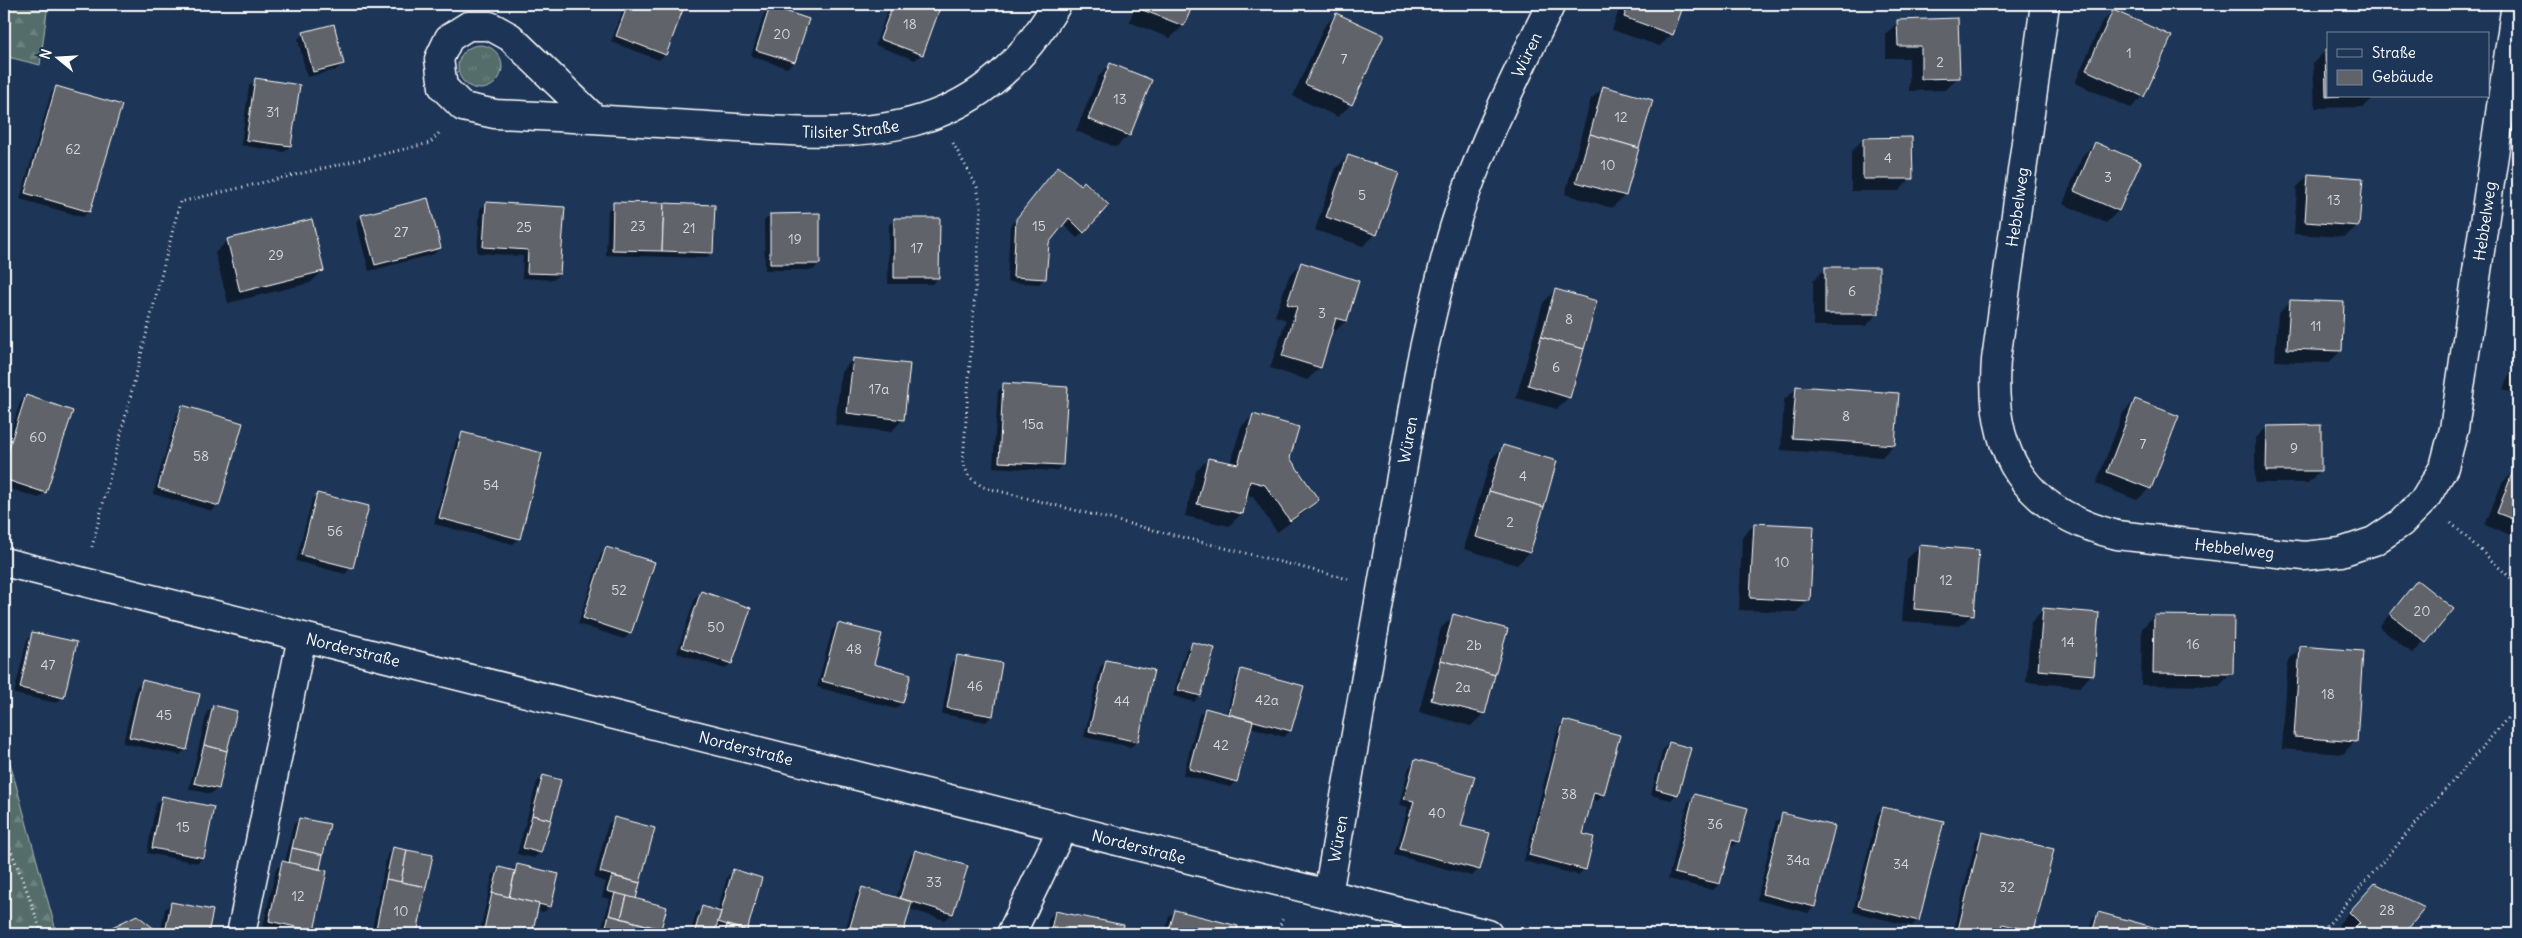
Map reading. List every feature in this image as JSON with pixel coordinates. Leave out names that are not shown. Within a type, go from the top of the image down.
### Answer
[{"type":"street","name":"Tilsiter Straße","points":[[463,107],[495,114],[842,132],[902,126],[937,114],[975,94],[1010,67],[1041,31],[1058,4]]},
{"type":"street","name":"Würen","points":[[1328,894],[1421,362],[1454,228],[1480,158],[1551,4]]},
{"type":"street","name":"Hebbelweg","points":[[2044,4],[1994,389],[1997,420],[2004,444],[2020,476],[2038,496],[2062,515],[2088,528],[2117,535],[2304,556],[2341,552],[2374,541],[2401,523],[2425,499],[2444,466],[2454,429],[2516,4]]},
{"type":"street","points":[[463,107],[443,87],[439,59],[449,38],[468,26],[490,26],[510,36],[595,119]]},
{"type":"street","name":"Norderstraße","points":[[4,562],[1488,934]]},
{"type":"street","points":[[241,934],[302,637]]},
{"type":"street","points":[[1010,934],[1063,827]]},
{"type":"path","points":[[83,582],[180,202],[430,143],[463,107]]},
{"type":"path","points":[[937,114],[977,186],[981,207],[963,462],[968,477],[983,486],[1382,588]]},
{"type":"path","points":[[2425,499],[2518,585]]},
{"type":"path","points":[[2320,934],[2518,706]]},
{"type":"path","points":[[4,834],[42,934]]},
{"type":"green space","points":[[4,4],[48,4],[40,65],[4,56]]},
{"type":"green space","points":[[484,45],[496,51],[501,58],[501,76],[496,83],[489,88],[476,89],[468,86],[461,79],[458,63],[461,55],[468,48]]},
{"type":"green space","points":[[4,741],[57,934],[4,934]]},
{"type":"building","points":[[628,4],[685,4],[666,55],[616,36]]},
{"type":"building","points":[[893,4],[928,4],[940,8],[923,55],[880,39]]},
{"type":"building","points":[[1142,4],[1193,4],[1184,26],[1140,9]]},
{"type":"building","points":[[1628,4],[1684,4],[1673,35],[1624,17]]},
{"type":"building","points":[[770,6],[809,19],[795,62],[756,50]]},
{"type":"building","points":[[2113,10],[2172,36],[2144,97],[2086,70]]},
{"type":"building","points":[[1336,13],[1384,35],[1352,105],[1305,84]]},
{"type":"building","points":[[1958,18],[1960,78],[1921,79],[1921,46],[1898,46],[1897,20]]},
{"type":"building","points":[[334,24],[344,64],[313,72],[303,32]]},
{"type":"building","points":[[2325,49],[2327,49],[2327,97]]},
{"type":"building","points":[[1110,63],[1152,80],[1130,136],[1088,119]]},
{"type":"building","points":[[255,78],[300,85],[291,146],[246,140]]},
{"type":"building","points":[[56,86],[122,105],[90,212],[25,193]]},
{"type":"building","points":[[1603,86],[1653,100],[1639,148],[1590,134]]},
{"type":"building","points":[[1590,134],[1639,148],[1626,196],[1576,182]]},
{"type":"building","points":[[1912,137],[1913,179],[1863,179],[1863,138]]},
{"type":"building","points":[[2095,142],[2141,162],[2119,211],[2074,191]]},
{"type":"building","points":[[1348,155],[1399,172],[1377,235],[1326,217]]},
{"type":"building","points":[[1058,166],[1081,185],[1084,181],[1109,205],[1084,233],[1069,218],[1049,243],[1046,279],[1013,277],[1016,219]]},
{"type":"building","points":[[2308,174],[2363,178],[2359,226],[2305,222]]},
{"type":"building","points":[[428,198],[441,248],[375,265],[361,215]]},
{"type":"building","points":[[486,202],[565,207],[560,274],[527,273],[528,250],[483,247]]},
{"type":"building","points":[[613,202],[664,203],[662,251],[612,250]]},
{"type":"building","points":[[664,203],[715,205],[713,253],[662,251]]},
{"type":"building","points":[[820,213],[820,264],[770,264],[770,214]]},
{"type":"building","points":[[894,218],[940,218],[939,278],[894,278]]},
{"type":"building","points":[[312,219],[324,271],[240,292],[227,239]]},
{"type":"building","points":[[1301,262],[1359,281],[1347,321],[1336,318],[1321,368],[1282,356],[1297,307],[1287,304]]},
{"type":"building","points":[[1825,267],[1879,267],[1879,314],[1825,314]]},
{"type":"building","points":[[1555,289],[1597,301],[1584,349],[1541,337]]},
{"type":"building","points":[[2290,300],[2344,302],[2342,351],[2287,349]]},
{"type":"building","points":[[1541,337],[1584,349],[1570,398],[1528,385]]},
{"type":"building","points":[[853,358],[910,364],[904,420],[847,413]]},
{"type":"building","points":[[1003,383],[1068,387],[1063,465],[999,462]]},
{"type":"building","points":[[1796,386],[1899,393],[1895,445],[1792,438]]},
{"type":"building","points":[[26,395],[73,411],[46,493],[4,479],[4,463]]},
{"type":"building","points":[[2135,399],[2179,416],[2151,489],[2107,472]]},
{"type":"building","points":[[182,405],[243,423],[219,506],[158,488]]},
{"type":"building","points":[[1253,414],[1299,427],[1290,458],[1319,500],[1290,521],[1265,485],[1250,481],[1243,514],[1197,504],[1208,458],[1238,464]]},
{"type":"building","points":[[2321,425],[2321,471],[2266,471],[2267,426]]},
{"type":"building","points":[[462,432],[542,453],[520,539],[439,518]]},
{"type":"building","points":[[1503,445],[1557,461],[1544,507],[1489,491]]},
{"type":"building","points":[[2514,469],[2518,471],[2518,521],[2497,513]]},
{"type":"building","points":[[1489,491],[1544,507],[1530,553],[1476,537]]},
{"type":"building","points":[[317,493],[369,506],[353,568],[301,555]]},
{"type":"building","points":[[1754,523],[1814,526],[1810,601],[1750,598]]},
{"type":"building","points":[[1919,545],[1979,550],[1974,615],[1914,609]]},
{"type":"building","points":[[606,547],[655,562],[631,634],[583,618]]},
{"type":"building","points":[[2417,580],[2454,609],[2426,643],[2390,614]]},
{"type":"building","points":[[701,591],[751,608],[732,664],[682,647]]},
{"type":"building","points":[[2043,608],[2099,613],[2094,675],[2038,670]]},
{"type":"building","points":[[1453,614],[1508,629],[1495,675],[1441,660]]},
{"type":"building","points":[[2154,615],[2234,616],[2233,674],[2153,673]]},
{"type":"building","points":[[838,623],[882,634],[874,664],[911,674],[903,703],[822,681]]},
{"type":"building","points":[[32,632],[77,642],[64,698],[20,688]]},
{"type":"building","points":[[1192,642],[1215,648],[1201,696],[1178,690]]},
{"type":"building","points":[[2300,646],[2363,651],[2357,742],[2294,737]]},
{"type":"building","points":[[957,655],[1002,663],[993,716],[947,708]]},
{"type":"building","points":[[1106,660],[1154,670],[1138,742],[1089,731]]},
{"type":"building","points":[[1441,660],[1495,675],[1485,714],[1431,700]]},
{"type":"building","points":[[1241,669],[1304,686],[1291,731],[1229,714]]},
{"type":"building","points":[[142,680],[200,694],[187,750],[129,737]]},
{"type":"building","points":[[213,705],[237,711],[227,751],[204,745]]},
{"type":"building","points":[[1205,708],[1253,721],[1237,782],[1189,769]]},
{"type":"building","points":[[1564,720],[1620,735],[1604,795],[1594,792],[1583,834],[1594,837],[1586,870],[1529,855]]},
{"type":"building","points":[[1669,742],[1691,748],[1678,795],[1656,789]]},
{"type":"building","points":[[204,745],[227,751],[219,789],[194,783]]},
{"type":"building","points":[[1415,759],[1475,776],[1461,826],[1490,833],[1480,870],[1400,849],[1414,801],[1404,799]]},
{"type":"building","points":[[543,775],[561,780],[551,820],[532,815]]},
{"type":"building","points":[[1694,794],[1748,808],[1739,842],[1732,840],[1720,884],[1674,873]]},
{"type":"building","points":[[162,796],[214,807],[204,858],[152,848]]},
{"type":"building","points":[[1883,807],[1944,821],[1919,921],[1858,906]]},
{"type":"building","points":[[1782,813],[1835,826],[1815,907],[1762,894]]},
{"type":"building","points":[[532,815],[551,820],[541,853],[523,848]]},
{"type":"building","points":[[614,817],[655,828],[640,883],[600,872]]},
{"type":"building","points":[[299,818],[330,824],[323,855],[292,848]]},
{"type":"building","points":[[1982,832],[2054,849],[2034,932],[2003,924],[2000,934],[1957,934]]},
{"type":"building","points":[[393,847],[407,850],[401,882],[386,879]]},
{"type":"building","points":[[292,848],[323,855],[320,869],[289,863]]},
{"type":"building","points":[[407,850],[433,855],[426,887],[401,882]]},
{"type":"building","points":[[915,850],[968,866],[953,914],[900,898]]},
{"type":"building","points":[[282,861],[327,871],[314,931],[269,921]]},
{"type":"building","points":[[517,864],[559,874],[551,907],[509,897]]},
{"type":"building","points":[[499,867],[515,871],[509,897],[492,893]]},
{"type":"building","points":[[733,869],[762,878],[747,931],[718,922]]},
{"type":"building","points":[[612,876],[640,883],[636,899],[607,891]]},
{"type":"building","points":[[386,879],[426,887],[417,934],[375,934]]},
{"type":"building","points":[[2375,883],[2425,908],[2404,934],[2349,934],[2360,923],[2349,912]]},
{"type":"building","points":[[862,887],[912,902],[903,934],[874,934],[850,927]]},
{"type":"building","points":[[492,893],[539,904],[532,934],[483,934]]},
{"type":"building","points":[[615,893],[627,896],[621,918],[609,915]]},
{"type":"building","points":[[627,896],[667,907],[661,929],[621,918]]},
{"type":"building","points":[[171,902],[213,910],[208,934],[165,934]]},
{"type":"building","points":[[702,906],[721,912],[714,934],[694,934]]},
{"type":"building","points":[[1175,910],[1238,926],[1236,934],[1168,934]]},
{"type":"building","points":[[1055,911],[1124,925],[1122,934],[1050,934]]},
{"type":"building","points":[[2098,912],[2179,934],[2092,934]]},
{"type":"building","points":[[137,915],[161,934],[108,934],[106,930]]},
{"type":"building","points":[[609,915],[652,927],[650,934],[604,934]]},
{"type":"building","points":[[727,925],[747,931],[746,934],[724,934]]},
{"type":"building","points":[[850,927],[874,934],[848,934]]}]
